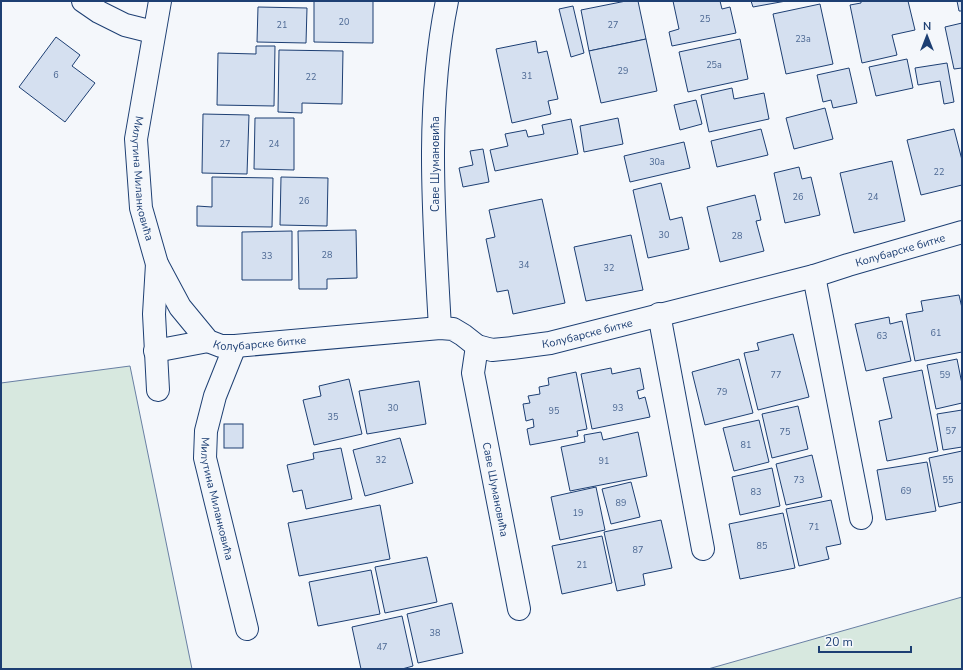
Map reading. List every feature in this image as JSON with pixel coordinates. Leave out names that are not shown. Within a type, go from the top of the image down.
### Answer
[{"type":"street","points":[[83,1],[99,12],[125,25],[154,32]]},
{"type":"street","name":"Милутина Миланковића","points":[[160,1],[136,139],[141,208],[157,264],[180,307],[208,340]]},
{"type":"street","name":"Саве Шумановића","points":[[440,328],[433,132],[437,63],[452,2]]},
{"type":"street","name":"Колубарске битке","points":[[208,340],[221,346],[235,346],[440,328],[453,329],[477,346],[492,350],[550,343],[659,314],[814,276],[848,264],[962,232]]},
{"type":"street","points":[[157,264],[154,314],[158,390]]},
{"type":"street","points":[[814,276],[861,518]]},
{"type":"street","points":[[659,314],[703,549]]},
{"type":"street","points":[[155,351],[208,340]]},
{"type":"street","name":"Милутина Миланковића","points":[[235,346],[215,396],[206,431],[205,458],[247,630]]},
{"type":"street","name":"Саве Шумановића","points":[[477,346],[473,373],[519,610]]},
{"type":"shaded area","points":[[130,366],[192,669],[1,669],[1,383]]},
{"type":"shaded area","points":[[962,597],[962,669],[708,669]]},
{"type":"building","points":[[314,1],[373,1],[373,43],[314,42]]},
{"type":"building","points":[[626,1],[638,1],[646,39],[589,51],[581,10]]},
{"type":"building","points":[[673,1],[720,1],[722,9],[730,7],[736,33],[672,46],[669,32],[679,29]]},
{"type":"building","points":[[751,1],[786,1],[753,7]]},
{"type":"building","points":[[861,1],[908,1],[915,30],[892,35],[897,55],[862,63],[850,5],[861,3]]},
{"type":"building","points":[[957,1],[962,1],[962,11],[959,11]]},
{"type":"building","points":[[820,4],[833,64],[786,74],[773,14]]},
{"type":"building","points":[[573,6],[584,53],[571,57],[559,9]]},
{"type":"building","points":[[258,7],[307,8],[306,43],[257,42]]},
{"type":"building","points":[[962,23],[962,68],[954,69],[945,27]]},
{"type":"building","points":[[56,37],[80,55],[72,66],[95,83],[65,122],[19,87]]},
{"type":"building","points":[[646,39],[657,91],[601,103],[589,51]]},
{"type":"building","points":[[740,39],[748,79],[688,92],[679,52]]},
{"type":"building","points":[[536,41],[538,53],[547,51],[558,99],[548,101],[551,114],[512,123],[496,49]]},
{"type":"building","points":[[256,46],[275,46],[274,106],[217,105],[218,53],[256,54]]},
{"type":"building","points":[[279,50],[343,51],[342,104],[302,103],[302,113],[278,112]]},
{"type":"building","points":[[907,59],[913,88],[876,96],[869,67]]},
{"type":"building","points":[[947,63],[954,102],[944,104],[940,81],[918,85],[915,68]]},
{"type":"building","points":[[849,68],[857,103],[833,108],[831,100],[823,102],[817,75]]},
{"type":"building","points":[[732,88],[734,99],[764,93],[769,119],[709,132],[701,95]]},
{"type":"building","points":[[696,100],[702,124],[680,130],[674,105]]},
{"type":"building","points":[[825,108],[833,139],[794,149],[786,118]]},
{"type":"building","points":[[203,114],[249,115],[247,174],[202,173]]},
{"type":"building","points":[[255,118],[294,118],[294,170],[254,169]]},
{"type":"building","points":[[618,118],[623,144],[584,152],[580,126]]},
{"type":"building","points":[[571,119],[578,154],[495,171],[490,150],[508,146],[505,134],[526,130],[528,137],[544,134],[542,125]]},
{"type":"building","points":[[761,129],[768,155],[717,167],[711,141]]},
{"type":"building","points":[[954,129],[962,160],[962,185],[921,195],[907,140]]},
{"type":"building","points":[[684,142],[690,168],[630,182],[624,156]]},
{"type":"building","points":[[483,149],[489,182],[463,187],[459,168],[473,165],[470,151]]},
{"type":"building","points":[[892,161],[905,221],[854,233],[840,173]]},
{"type":"building","points":[[799,167],[802,179],[811,177],[820,215],[785,223],[774,173]]},
{"type":"building","points":[[212,177],[273,178],[272,227],[197,226],[197,206],[212,207]]},
{"type":"building","points":[[281,177],[328,178],[327,226],[280,225]]},
{"type":"building","points":[[661,183],[670,220],[682,217],[689,249],[648,258],[633,190]]},
{"type":"building","points":[[755,195],[761,220],[756,221],[764,251],[720,262],[707,207]]},
{"type":"building","points":[[542,199],[565,303],[513,314],[508,290],[497,292],[486,239],[495,237],[489,210]]},
{"type":"building","points":[[356,230],[357,278],[327,279],[327,289],[299,289],[298,231]]},
{"type":"building","points":[[292,231],[292,280],[242,280],[242,232]]},
{"type":"building","points":[[631,235],[643,290],[586,301],[574,247]]},
{"type":"building","points":[[959,295],[962,308],[962,352],[915,361],[906,314],[923,311],[921,301]]},
{"type":"building","points":[[889,317],[890,324],[902,321],[911,361],[866,371],[855,324]]},
{"type":"building","points":[[793,334],[809,397],[758,410],[744,353],[759,350],[757,343]]},
{"type":"building","points":[[739,359],[753,413],[705,425],[692,372]]},
{"type":"building","points":[[957,359],[962,384],[962,403],[936,409],[927,365]]},
{"type":"building","points":[[611,368],[612,374],[640,368],[644,389],[637,391],[639,399],[645,397],[650,417],[592,429],[581,374]]},
{"type":"building","points":[[922,370],[938,451],[887,461],[879,421],[892,418],[883,378]]},
{"type":"building","points":[[576,372],[587,429],[577,431],[578,436],[530,445],[527,429],[534,427],[533,419],[526,421],[523,404],[530,403],[528,396],[540,394],[539,387],[549,385],[548,378]]},
{"type":"building","points":[[349,379],[362,434],[314,445],[303,400],[321,396],[319,386]]},
{"type":"building","points":[[419,381],[426,424],[367,434],[359,391]]},
{"type":"building","points":[[798,406],[808,449],[772,458],[762,414]]},
{"type":"building","points":[[962,410],[962,447],[943,450],[937,414]]},
{"type":"building","points":[[759,420],[769,462],[734,471],[723,428]]},
{"type":"building","points":[[224,424],[243,424],[243,448],[224,448]]},
{"type":"building","points":[[601,432],[603,440],[638,432],[647,476],[570,491],[561,447],[585,442],[584,435]]},
{"type":"building","points":[[400,438],[413,483],[365,496],[353,450]]},
{"type":"building","points":[[341,448],[352,499],[306,509],[302,490],[293,492],[287,465],[314,459],[313,453]]},
{"type":"building","points":[[962,451],[962,502],[939,507],[929,458]]},
{"type":"building","points":[[812,455],[822,497],[786,505],[776,464]]},
{"type":"building","points":[[927,462],[936,511],[886,520],[877,470]]},
{"type":"building","points":[[772,468],[780,506],[740,515],[732,477]]},
{"type":"building","points":[[631,482],[640,517],[611,524],[602,489]]},
{"type":"building","points":[[596,487],[605,530],[560,540],[551,497]]},
{"type":"building","points":[[831,500],[841,544],[826,547],[829,559],[799,566],[786,509]]},
{"type":"building","points":[[380,505],[390,559],[299,576],[288,523]]},
{"type":"building","points":[[783,513],[795,568],[740,579],[729,524]]},
{"type":"building","points":[[661,520],[672,568],[643,574],[645,585],[617,591],[604,532]]},
{"type":"building","points":[[602,536],[612,583],[562,594],[552,546]]},
{"type":"building","points":[[427,557],[437,602],[385,613],[375,567]]},
{"type":"building","points":[[371,570],[380,614],[318,626],[309,582]]},
{"type":"building","points":[[452,603],[463,653],[418,663],[407,614]]},
{"type":"building","points":[[402,616],[413,666],[402,669],[361,669],[352,627]]}]
